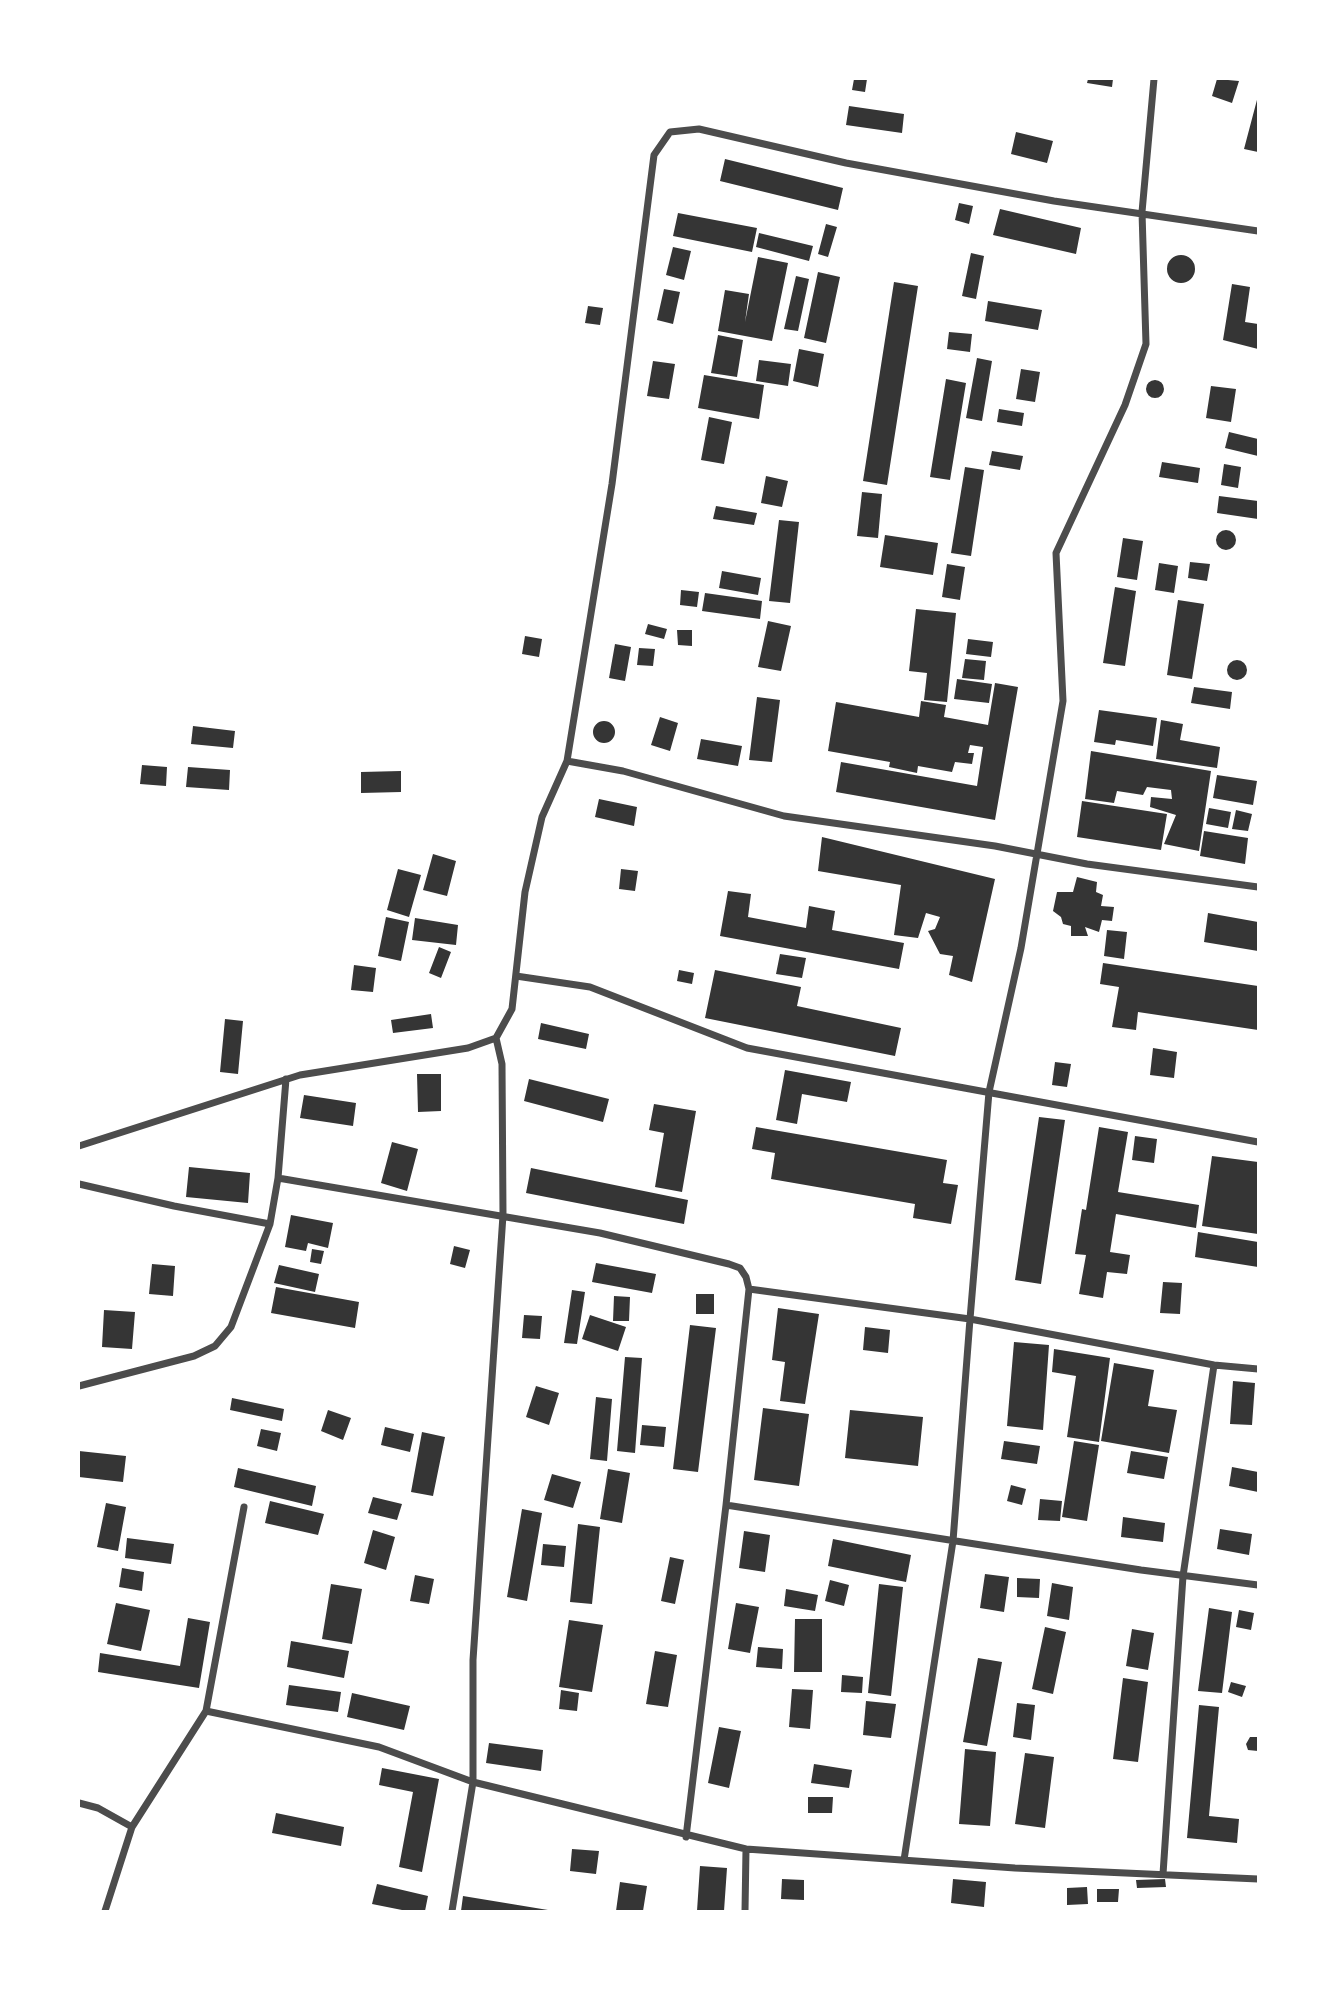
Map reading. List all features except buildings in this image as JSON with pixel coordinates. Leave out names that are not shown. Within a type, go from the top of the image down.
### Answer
[{"type":"street","points":[[904,1860],[953,1541],[989,1092],[1039,853],[1063,701],[1056,553],[1125,405],[1146,344],[1142,212],[1154,79]]},
{"type":"street","points":[[79,1146],[286,1079],[468,1048],[496,1038],[512,1009],[525,892],[542,817],[566,761],[612,484],[654,155],[670,132],[699,128],[872,168],[1054,201],[1258,230]]},
{"type":"street","points":[[566,761],[623,771],[784,816],[1039,853],[1087,864],[1258,887]]},
{"type":"street","points":[[516,976],[590,987],[747,1048],[1258,1142]]},
{"type":"street","points":[[452,1911],[473,1782],[473,1660],[503,1215],[502,1064],[496,1038]]},
{"type":"street","points":[[79,1386],[194,1356],[215,1346],[231,1327],[270,1224],[278,1178],[286,1079]]},
{"type":"street","points":[[278,1178],[600,1233],[729,1264],[740,1268],[747,1277],[749,1289],[726,1505],[686,1837]]},
{"type":"street","points":[[79,1184],[270,1224]]},
{"type":"street","points":[[749,1289],[970,1319],[1214,1364],[1258,1369]]},
{"type":"street","points":[[1163,1874],[1184,1576],[1214,1364]]},
{"type":"street","points":[[726,1505],[1184,1576],[1258,1585]]},
{"type":"street","points":[[106,1911],[132,1827],[206,1712],[244,1507]]},
{"type":"street","points":[[206,1712],[379,1747],[473,1782],[686,1837],[746,1849],[1015,1868],[1258,1879]]},
{"type":"street","points":[[79,1803],[98,1808],[132,1827]]},
{"type":"street","points":[[745,1911],[746,1849]]}]
